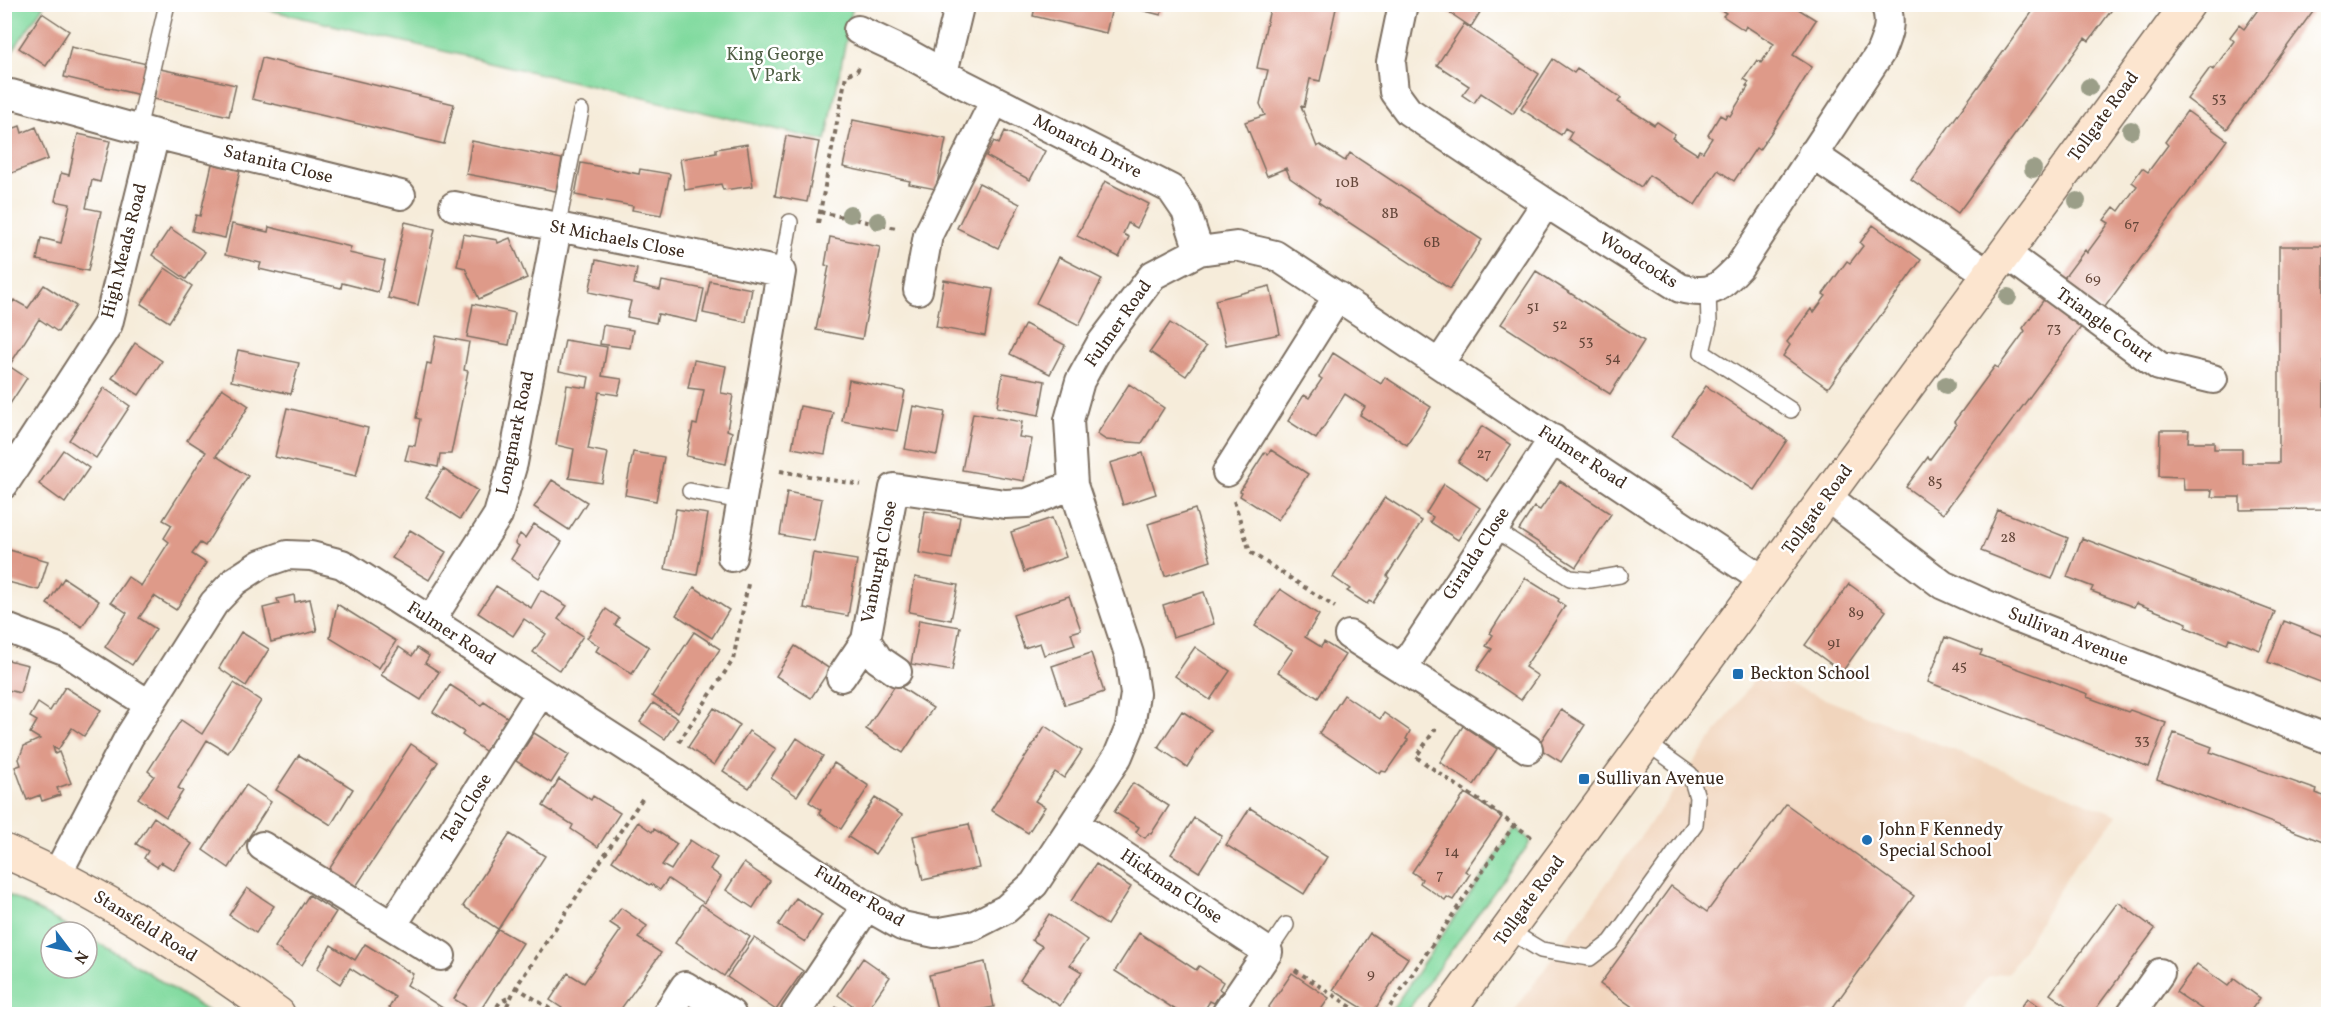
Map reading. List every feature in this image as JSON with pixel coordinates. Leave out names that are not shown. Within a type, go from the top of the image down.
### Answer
[{"type":"street","name":"Woodcocks","points":[[1403,4],[1391,62],[1394,92],[1408,111],[1546,203],[1680,288],[1698,293],[1708,290]]},
{"type":"street","name":"Tollgate Road","points":[[1446,1014],[2187,4]]},
{"type":"street","points":[[943,73],[959,6]]},
{"type":"street","points":[[1708,290],[1721,286],[1739,267],[1880,53],[1889,31],[1892,6]]},
{"type":"street","name":"Monarch Drive","points":[[858,30],[1171,189],[1186,211],[1199,251]]},
{"type":"street","name":"Satanita Close","points":[[4,98],[11,94],[147,132],[401,195]]},
{"type":"street","points":[[918,290],[928,235],[995,100]]},
{"type":"street","name":"High Meads Road","points":[[4,484],[108,324],[147,132]]},
{"type":"street","points":[[1812,154],[1996,264]]},
{"type":"street","points":[[1439,364],[1546,203]]},
{"type":"street","name":"St Michaels Close","points":[[454,206],[781,272]]},
{"type":"street","name":"Longmark Road","points":[[431,620],[498,515],[513,463],[557,228]]},
{"type":"street","name":"Fulmer Road","points":[[57,874],[129,737],[214,603],[235,581],[261,564],[286,555],[311,556],[342,564],[867,906],[902,926],[935,933],[973,926],[1006,909],[1034,885],[1118,756],[1130,727],[1135,694],[1129,654],[1073,485],[1069,420],[1080,381],[1100,345],[1153,275],[1199,251],[1236,246],[1275,255],[1765,581]]},
{"type":"street","name":"Triangle Court","points":[[1996,264],[2159,366],[2213,379]]},
{"type":"street","points":[[732,557],[781,272]]},
{"type":"street","points":[[1227,472],[1338,296]]},
{"type":"street","name":"Giralda Close","points":[[1402,669],[1553,440]]},
{"type":"street","name":"Vanburgh Close","points":[[841,677],[866,640],[894,488],[1005,504],[1027,503],[1073,485]]},
{"type":"street","name":"Sullivan Avenue","points":[[1827,497],[1943,585],[2014,617],[2328,739]]},
{"type":"street","points":[[4,627],[64,650],[150,705]]},
{"type":"street","points":[[1349,635],[1528,749]]},
{"type":"street","name":"Vanburgh Close","points":[[866,640],[878,659],[897,672]]},
{"type":"street","name":"Teal Close","points":[[392,926],[541,692]]},
{"type":"street","name":"Hickman Close","points":[[1074,824],[1268,952]]},
{"type":"street","points":[[262,846],[441,956]]},
{"type":"street","name":"Stansfeld Road","points":[[4,851],[57,874],[149,927],[278,1014]]},
{"type":"street","points":[[795,1014],[867,906]]},
{"type":"street","points":[[1226,1014],[1268,952]]},
{"type":"street","points":[[2138,1012],[2160,973]]},
{"type":"street","points":[[667,1014],[685,986],[731,1014]]},
{"type":"lane","points":[[147,132],[167,4]]},
{"type":"lane","points":[[557,228],[581,111]]},
{"type":"lane","points":[[781,272],[790,222]]},
{"type":"lane","points":[[1708,290],[1709,322],[1701,352],[1791,410]]},
{"type":"lane","points":[[690,491],[740,501]]},
{"type":"lane","points":[[1494,530],[1570,578],[1590,580],[1620,575]]},
{"type":"lane","points":[[1508,930],[1541,950],[1590,958],[1611,942],[1695,825],[1697,797],[1690,774],[1647,743]]},
{"type":"lane","points":[[1268,952],[1286,925]]},
{"type":"path","points":[[858,30],[855,56],[860,66],[857,71],[846,75],[820,212],[928,235]]},
{"type":"path","points":[[770,470],[848,484],[894,488]]},
{"type":"path","points":[[1227,472],[1250,552],[1358,622],[1349,635]]},
{"type":"path","points":[[1454,701],[1416,757],[1539,842]]},
{"type":"path","points":[[1385,1014],[1514,825]]},
{"type":"path","points":[[1268,952],[1362,1014]]},
{"type":"path","points":[[516,987],[558,1014]]},
{"type":"path","points":[[492,1014],[500,1002],[510,998]]},
{"type":"shaded area","name":"John F Kennedy Special School","points":[[1759,673],[2118,815],[2075,864],[2009,972],[1987,977],[1960,1014],[1512,1014]]},
{"type":"green space","points":[[4,5],[44,5],[5,62]]},
{"type":"green space","name":"King George V Park","points":[[248,5],[853,5],[826,141]]},
{"type":"green space","points":[[1515,828],[1529,839],[1529,844],[1405,1014],[1389,1014]]},
{"type":"green space","points":[[5,893],[56,920],[39,920],[39,980],[99,980],[99,944],[212,1014],[5,1014]]},
{"type":"building","points":[[1026,4],[1113,4],[1106,33],[1033,16],[1035,8]]},
{"type":"building","points":[[1117,4],[1163,4],[1161,15]]},
{"type":"building","points":[[1271,4],[1337,4],[1320,81],[1310,79],[1304,107],[1301,106],[1317,147],[1320,145],[1345,161],[1350,153],[1482,240],[1450,289],[1318,202],[1320,199],[1290,178],[1286,168],[1267,176],[1245,122],[1265,115],[1260,104],[1268,70],[1257,68]]},
{"type":"building","points":[[1437,4],[1485,4],[1471,27]]},
{"type":"building","points":[[2038,4],[2116,4],[2089,41],[2085,38],[1958,213],[1911,179]]},
{"type":"building","points":[[2262,4],[2318,4],[2227,129],[2187,99],[2210,68],[2213,70],[2234,41],[2230,37],[2239,25],[2244,29]]},
{"type":"building","points":[[1713,5],[1792,5],[1816,20],[1793,55],[1812,67],[1775,127],[1759,150],[1756,148],[1734,181],[1718,170],[1695,205],[1649,175],[1641,187],[1568,139],[1572,132],[1565,128],[1561,135],[1521,109],[1553,59],[1574,73],[1577,69],[1596,81],[1621,98],[1618,102],[1654,125],[1657,122],[1675,134],[1672,138],[1697,154],[1699,150],[1703,152],[1712,138],[1708,135],[1720,115],[1725,118],[1727,114],[1730,116],[1748,87],[1746,86],[1749,82],[1744,79],[1757,60],[1761,63],[1774,44],[1746,26],[1744,30],[1723,16],[1726,13]]},
{"type":"building","points":[[42,13],[69,31],[46,66],[19,48]]},
{"type":"building","points":[[1464,24],[1539,74],[1513,114],[1481,93],[1474,103],[1462,95],[1469,86],[1437,65]]},
{"type":"building","points":[[71,47],[147,64],[140,95],[64,77]]},
{"type":"building","points":[[262,58],[454,104],[444,144],[252,99]]},
{"type":"building","points":[[160,69],[236,85],[229,116],[154,99]]},
{"type":"building","points":[[2187,111],[2227,140],[2102,311],[2061,282],[2085,250],[2087,253],[2109,223],[2104,220],[2114,207],[2119,211],[2137,186],[2132,182],[2142,168],[2148,172],[2168,145],[2165,142]]},
{"type":"building","points":[[853,120],[946,139],[936,189],[843,167]]},
{"type":"building","points":[[20,126],[22,133],[36,127],[48,159],[4,176],[4,132]]},
{"type":"building","points":[[1005,131],[1045,151],[1030,180],[986,156],[994,141],[999,144]]},
{"type":"building","points":[[78,134],[110,141],[100,182],[92,180],[86,208],[101,211],[88,271],[37,260],[41,238],[61,243],[70,204],[55,201],[61,173],[69,175]]},
{"type":"building","points":[[786,136],[819,142],[807,202],[775,196]]},
{"type":"building","points":[[472,141],[562,159],[556,191],[466,174]]},
{"type":"building","points":[[747,144],[753,186],[723,190],[721,184],[685,190],[680,159],[716,153],[716,149]]},
{"type":"building","points":[[581,163],[639,174],[640,169],[670,174],[661,215],[632,210],[633,206],[575,195]]},
{"type":"building","points":[[212,164],[240,170],[225,238],[192,231],[196,215],[200,216]]},
{"type":"building","points":[[1105,181],[1149,204],[1137,228],[1128,223],[1123,234],[1129,237],[1119,257],[1077,236]]},
{"type":"building","points":[[979,183],[1020,204],[998,248],[957,228]]},
{"type":"building","points":[[405,222],[435,229],[418,305],[388,298]]},
{"type":"building","points":[[232,224],[268,232],[269,227],[351,247],[349,253],[385,261],[378,292],[342,283],[341,288],[259,269],[261,263],[225,255]]},
{"type":"building","points":[[1873,225],[1921,260],[1828,388],[1783,356],[1790,345],[1787,342],[1811,309],[1814,312],[1826,296],[1823,294],[1847,261],[1850,263],[1863,246],[1860,243]]},
{"type":"building","points":[[170,228],[205,252],[186,279],[152,255]]},
{"type":"building","points":[[463,234],[497,240],[498,243],[510,238],[527,278],[479,299],[465,268],[457,266]]},
{"type":"building","points":[[830,237],[880,247],[862,339],[816,330],[829,266],[825,265]]},
{"type":"building","points":[[2279,246],[2324,246],[2324,509],[2240,510],[2240,497],[2211,497],[2212,490],[2184,490],[2183,477],[2159,476],[2160,430],[2189,430],[2188,442],[2214,442],[2214,449],[2242,449],[2242,463],[2279,463]]},
{"type":"building","points":[[1059,257],[1102,279],[1079,325],[1036,303]]},
{"type":"building","points":[[596,260],[637,269],[634,284],[660,290],[662,281],[704,289],[697,322],[658,314],[656,323],[627,317],[631,301],[589,292]]},
{"type":"building","points":[[165,268],[192,286],[169,322],[141,304]]},
{"type":"building","points":[[1536,271],[1644,341],[1610,394],[1501,324]]},
{"type":"building","points":[[944,280],[993,289],[985,336],[936,327]]},
{"type":"building","points":[[710,281],[752,289],[746,322],[703,313]]},
{"type":"building","points":[[44,285],[76,306],[58,332],[39,319],[9,366],[27,378],[10,404],[5,400],[5,314],[14,300],[28,308]]},
{"type":"building","points":[[1270,286],[1280,334],[1226,345],[1215,300]]},
{"type":"building","points":[[2045,298],[2082,326],[1943,514],[1906,487],[1956,424],[1954,422],[1995,366],[1998,368]]},
{"type":"building","points":[[473,304],[515,313],[509,345],[467,337]]},
{"type":"building","points":[[1170,323],[1206,347],[1186,376],[1150,352]]},
{"type":"building","points":[[1025,324],[1065,345],[1050,374],[1010,354]]},
{"type":"building","points":[[603,325],[633,330],[630,348],[600,344]]},
{"type":"building","points":[[436,336],[469,342],[464,370],[468,371],[451,454],[440,454],[438,467],[405,460],[409,445],[415,446],[420,419],[416,418],[427,363],[431,364]]},
{"type":"building","points":[[565,340],[607,347],[602,376],[622,379],[618,395],[599,392],[588,449],[608,453],[602,483],[569,478],[574,449],[556,445],[567,385],[587,388],[589,377],[559,371]]},
{"type":"building","points":[[135,343],[162,361],[139,395],[112,378]]},
{"type":"building","points":[[238,350],[299,363],[291,394],[231,381]]},
{"type":"building","points":[[1333,353],[1381,384],[1385,377],[1431,407],[1407,445],[1360,415],[1365,407],[1345,394],[1316,439],[1288,421],[1304,395],[1309,398],[1322,379],[1319,377]]},
{"type":"building","points":[[694,360],[726,366],[721,393],[733,395],[727,430],[732,432],[726,464],[686,456],[693,424],[697,425],[704,390],[688,388]]},
{"type":"building","points":[[1003,373],[1045,381],[1039,415],[997,407]]},
{"type":"building","points":[[849,380],[905,391],[897,431],[842,421]]},
{"type":"building","points":[[1129,384],[1164,408],[1142,443],[1106,440],[1097,434]]},
{"type":"building","points":[[1706,386],[1787,440],[1754,490],[1672,436]]},
{"type":"building","points":[[104,388],[130,406],[96,458],[69,440]]},
{"type":"building","points":[[222,388],[249,406],[216,456],[248,476],[205,546],[200,543],[192,554],[206,563],[176,610],[154,596],[139,618],[156,629],[132,665],[105,647],[127,613],[111,602],[128,577],[141,586],[169,542],[164,538],[172,525],[163,520],[206,452],[187,440]]},
{"type":"building","points":[[800,406],[833,412],[825,454],[792,448]]},
{"type":"building","points":[[913,406],[945,412],[937,455],[905,449]]},
{"type":"building","points":[[287,408],[368,428],[356,476],[275,457]]},
{"type":"building","points":[[973,413],[1022,422],[1019,437],[1032,439],[1024,481],[962,470]]},
{"type":"building","points":[[1482,426],[1511,445],[1487,481],[1458,462]]},
{"type":"building","points":[[63,450],[89,468],[65,503],[39,484]]},
{"type":"building","points":[[1271,450],[1308,474],[1278,520],[1240,496],[1242,492],[1240,491],[1265,452],[1268,454]]},
{"type":"building","points":[[633,452],[664,457],[656,501],[625,495]]},
{"type":"building","points":[[1143,453],[1156,494],[1123,505],[1110,463]]},
{"type":"building","points":[[443,469],[478,491],[460,519],[426,497]]},
{"type":"building","points":[[552,480],[587,502],[569,530],[534,507]]},
{"type":"building","points":[[1560,481],[1611,514],[1576,567],[1519,530],[1534,507],[1540,510]]},
{"type":"building","points":[[1444,484],[1480,508],[1458,540],[1430,522],[1433,517],[1426,513]]},
{"type":"building","points":[[787,492],[822,499],[814,541],[780,535]]},
{"type":"building","points":[[1385,497],[1422,521],[1387,576],[1389,578],[1373,603],[1369,601],[1367,604],[1347,591],[1350,589],[1333,577]]},
{"type":"building","points":[[676,509],[708,514],[697,575],[665,569]]},
{"type":"building","points":[[1195,509],[1211,561],[1165,576],[1148,524]]},
{"type":"building","points":[[1998,510],[2068,538],[2052,579],[1981,551]]},
{"type":"building","points":[[925,511],[960,517],[952,559],[919,553]]},
{"type":"building","points":[[1052,518],[1066,557],[1024,572],[1011,532]]},
{"type":"building","points":[[534,524],[562,542],[539,578],[511,559],[519,546],[515,543],[520,534],[525,538]]},
{"type":"building","points":[[410,530],[446,552],[429,580],[392,558]]},
{"type":"building","points":[[2082,538],[2275,612],[2260,650],[2229,638],[2227,644],[2185,627],[2187,623],[2136,603],[2134,607],[2091,591],[2093,587],[2067,577]]},
{"type":"building","points":[[6,549],[48,561],[39,590],[4,581]]},
{"type":"building","points":[[813,553],[857,560],[848,616],[804,608]]},
{"type":"building","points":[[915,577],[958,585],[951,620],[909,612]]},
{"type":"building","points":[[64,578],[99,601],[82,627],[47,604]]},
{"type":"building","points":[[1525,578],[1559,599],[1558,601],[1565,606],[1525,667],[1538,676],[1521,700],[1477,670],[1492,649],[1486,646],[1493,635],[1490,633]]},
{"type":"building","points":[[1849,584],[1886,611],[1842,672],[1805,645]]},
{"type":"building","points":[[496,586],[531,608],[541,590],[567,606],[558,619],[583,636],[560,671],[533,652],[546,634],[524,619],[513,636],[478,613]]},
{"type":"building","points":[[694,587],[729,610],[712,638],[676,615]]},
{"type":"building","points":[[1280,589],[1319,615],[1305,637],[1321,647],[1324,642],[1345,655],[1318,698],[1278,672],[1293,650],[1255,626]]},
{"type":"building","points":[[1204,592],[1214,624],[1173,637],[1163,605]]},
{"type":"building","points":[[294,595],[295,602],[310,599],[317,631],[271,642],[263,608],[279,604],[277,599]]},
{"type":"building","points":[[1069,596],[1081,630],[1071,633],[1075,645],[1044,655],[1040,643],[1024,648],[1013,615]]},
{"type":"building","points":[[337,604],[396,641],[379,668],[330,638]]},
{"type":"building","points":[[606,609],[619,618],[615,625],[649,647],[632,674],[596,651],[599,646],[587,638]]},
{"type":"building","points":[[919,620],[960,627],[952,671],[911,664]]},
{"type":"building","points":[[2284,621],[2328,638],[2328,685],[2268,662]]},
{"type":"building","points":[[241,632],[269,649],[246,686],[219,668]]},
{"type":"building","points":[[694,632],[720,649],[678,713],[652,696]]},
{"type":"building","points":[[1945,637],[1982,651],[1980,655],[2088,694],[2087,697],[2166,723],[2149,767],[1928,682]]},
{"type":"building","points":[[795,646],[830,669],[811,698],[776,676]]},
{"type":"building","points":[[399,647],[412,656],[417,648],[429,656],[425,663],[439,672],[421,700],[381,675]]},
{"type":"building","points":[[1195,647],[1230,671],[1210,700],[1175,676]]},
{"type":"building","points":[[1091,653],[1104,692],[1065,705],[1052,666]]},
{"type":"building","points":[[4,659],[28,665],[20,693],[4,689]]},
{"type":"building","points":[[234,683],[261,701],[228,753],[207,740],[178,788],[183,791],[166,817],[138,798],[154,776],[148,771],[181,720],[202,734]]},
{"type":"building","points":[[896,684],[933,708],[903,753],[866,729]]},
{"type":"building","points":[[450,685],[481,705],[484,702],[510,719],[488,753],[462,735],[464,732],[433,712]]},
{"type":"building","points":[[65,687],[101,710],[84,736],[72,728],[58,750],[53,747],[55,754],[59,752],[71,783],[57,788],[60,795],[42,801],[40,795],[27,800],[15,767],[21,765],[19,759],[24,746],[40,739],[30,733],[37,721],[30,717],[38,703],[50,711]]},
{"type":"building","points":[[1344,695],[1380,719],[1384,713],[1410,731],[1406,739],[1408,740],[1386,772],[1382,771],[1380,774],[1319,733]]},
{"type":"building","points":[[653,703],[678,719],[665,739],[640,722]]},
{"type":"building","points":[[714,708],[740,725],[714,765],[688,747]]},
{"type":"building","points":[[1561,710],[1585,725],[1561,762],[1537,747]]},
{"type":"building","points":[[1182,711],[1211,730],[1187,767],[1158,747]]},
{"type":"building","points":[[1045,726],[1082,751],[1064,778],[1055,772],[1035,801],[1045,807],[1028,833],[991,810]]},
{"type":"building","points":[[1463,726],[1497,749],[1474,785],[1440,762]]},
{"type":"building","points":[[749,731],[776,749],[749,788],[723,771]]},
{"type":"building","points":[[534,733],[569,755],[551,783],[516,761]]},
{"type":"building","points":[[2174,733],[2212,747],[2210,752],[2317,790],[2316,793],[2328,798],[2328,844],[2157,779]]},
{"type":"building","points":[[797,738],[823,756],[797,796],[771,778]]},
{"type":"building","points":[[411,744],[438,762],[355,888],[328,871]]},
{"type":"building","points":[[299,755],[353,789],[331,825],[276,790]]},
{"type":"building","points":[[834,763],[869,786],[841,829],[819,814],[821,810],[809,802]]},
{"type":"building","points":[[559,779],[591,800],[593,796],[620,813],[598,847],[571,829],[573,825],[543,806]]},
{"type":"building","points":[[1133,783],[1169,806],[1151,834],[1149,833],[1145,838],[1136,832],[1139,827],[1114,812]]},
{"type":"building","points":[[246,785],[271,802],[229,868],[203,850]]},
{"type":"building","points":[[1465,793],[1502,817],[1465,871],[1470,874],[1453,900],[1447,897],[1445,900],[1420,883],[1422,879],[1412,872]]},
{"type":"building","points":[[875,798],[902,815],[875,854],[848,837]]},
{"type":"building","points":[[1786,804],[1914,896],[1828,1014],[1629,1014],[1634,1008],[1600,984],[1671,886],[1707,912]]},
{"type":"building","points":[[1250,808],[1327,857],[1304,894],[1226,845]]},
{"type":"building","points":[[154,817],[192,844],[174,870],[161,862],[157,867],[144,858],[148,851],[136,844]]},
{"type":"building","points":[[1194,818],[1222,836],[1199,872],[1171,854]]},
{"type":"building","points":[[638,822],[652,832],[654,829],[677,844],[662,865],[671,870],[690,840],[717,858],[710,869],[721,877],[704,903],[668,879],[660,890],[612,861]]},
{"type":"building","points":[[969,824],[979,868],[923,880],[913,836]]},
{"type":"building","points":[[510,834],[545,856],[498,929],[463,906]]},
{"type":"building","points":[[744,863],[770,881],[753,908],[726,890]]},
{"type":"building","points":[[1096,864],[1131,887],[1107,925],[1071,901]]},
{"type":"building","points":[[247,888],[274,906],[256,933],[229,915]]},
{"type":"building","points":[[309,895],[336,912],[302,965],[275,947]]},
{"type":"building","points":[[796,898],[822,915],[805,942],[778,925]]},
{"type":"building","points":[[2118,902],[2155,929],[2092,1014],[2078,1014],[2050,994]]},
{"type":"building","points":[[701,904],[750,937],[724,976],[675,943]]},
{"type":"building","points":[[621,908],[647,926],[638,938],[661,953],[618,1013],[613,1009],[610,1014],[571,1014],[550,1000],[568,973],[584,983],[621,930],[610,923]]},
{"type":"building","points":[[1049,914],[1087,940],[1070,965],[1082,972],[1060,1006],[1020,980],[1042,946],[1032,940]]},
{"type":"building","points":[[498,929],[523,943],[478,1014],[454,999]]},
{"type":"building","points":[[1139,933],[1196,970],[1199,966],[1223,982],[1219,989],[1222,991],[1214,1003],[1210,1001],[1202,1014],[1182,1014],[1115,971]]},
{"type":"building","points":[[1370,933],[1408,958],[1372,1014],[1333,990]]},
{"type":"building","points":[[754,938],[803,971],[776,1010],[727,977]]},
{"type":"building","points":[[365,944],[413,974],[407,985],[452,1014],[399,1014],[389,1008],[395,997],[350,968],[340,984],[317,969],[331,945],[355,960]]},
{"type":"building","points":[[863,958],[890,977],[866,1012],[870,1014],[846,1014],[852,1005],[838,995]]},
{"type":"building","points":[[985,962],[994,1007],[957,1014],[938,1014],[929,975]]},
{"type":"building","points":[[2197,964],[2228,986],[2234,979],[2260,998],[2248,1014],[2209,1014],[2176,992]]},
{"type":"building","points":[[1292,973],[1329,998],[1318,1014],[1264,1014]]},
{"type":"building","points":[[2028,998],[2050,1014],[2016,1014]]},
{"type":"building","points":[[836,1007],[846,1014],[831,1014]]},
{"type":"place","name":"Beckton School","points":[[1738,674]]},
{"type":"place","name":"Sullivan Avenue","points":[[1584,779]]},
{"type":"place","name":"John F Kennedy Special School","points":[[1867,840]]}]
